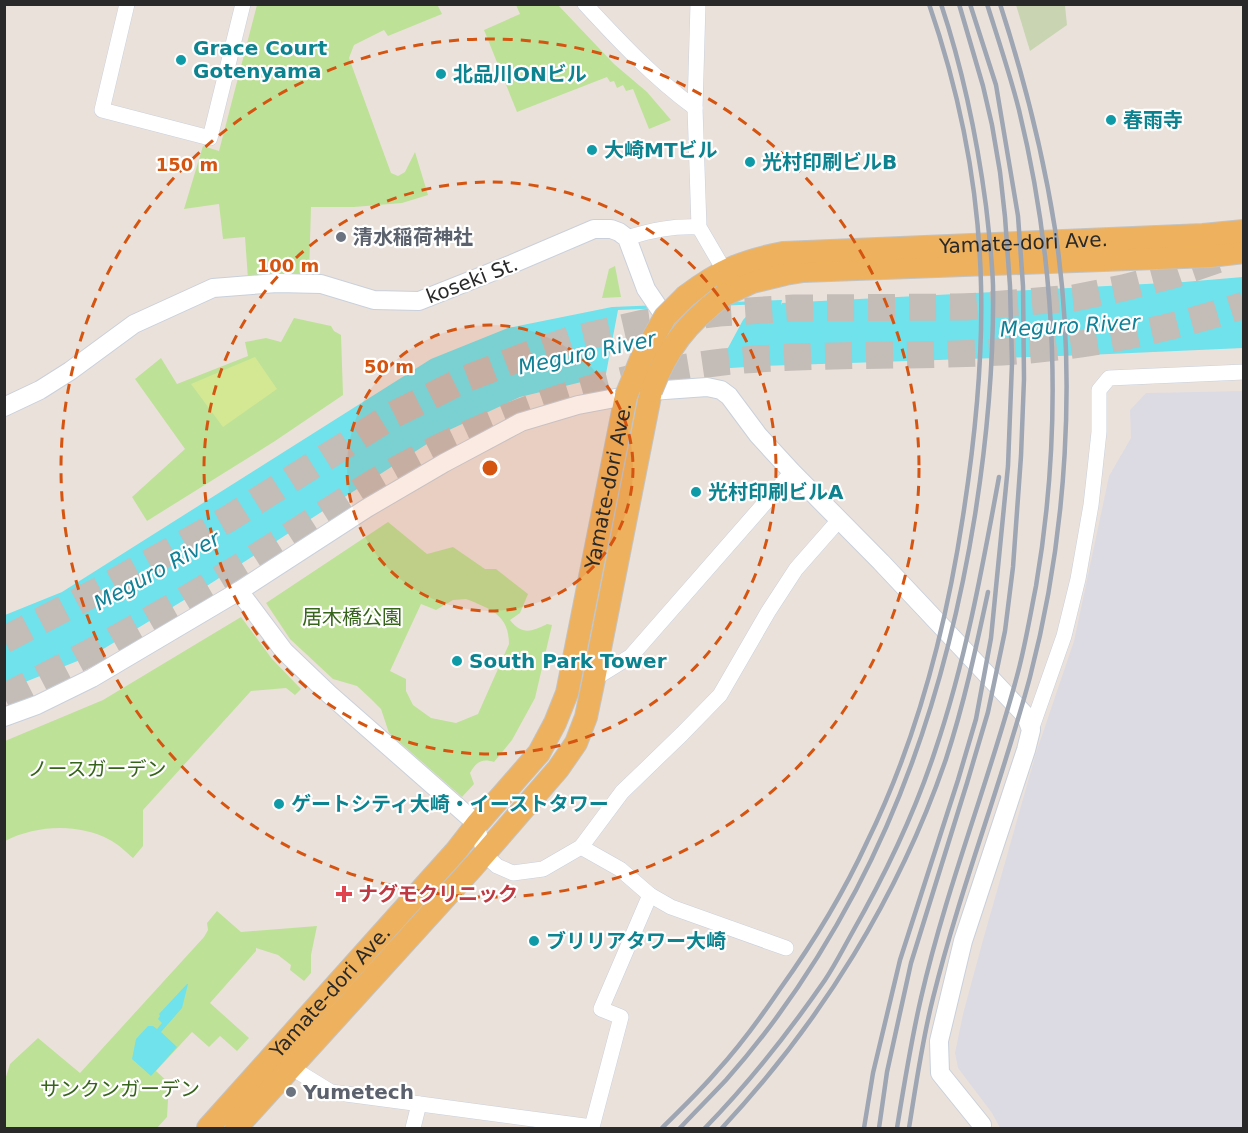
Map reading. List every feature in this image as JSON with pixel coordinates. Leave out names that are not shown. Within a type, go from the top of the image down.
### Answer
[{"type":"main road","name":"Yamate-dori Ave.","points":[[236,1128],[284,1060],[477,824],[539,753],[555,723],[567,693],[626,396],[641,359],[665,316],[686,296],[724,270],[783,253],[1191,236],[1244,231]]},
{"type":"main road","name":"Yamate-dori Ave.","points":[[208,1128],[284,1060],[484,854],[558,769],[576,743],[586,717],[651,391],[666,356],[685,330],[704,311],[724,296],[752,282],[785,274],[817,270],[1210,256],[1244,252]]},
{"type":"street","points":[[128,4],[102,110],[210,138],[243,4]]},
{"type":"street","points":[[585,4],[630,52],[679,97],[695,108]]},
{"type":"street","points":[[698,4],[695,108],[699,227],[724,270]]},
{"type":"street","points":[[665,316],[646,289],[627,238],[647,231],[677,226],[699,227]]},
{"type":"street","name":"koseki St.","points":[[4,407],[40,390],[70,371],[134,324],[213,288],[277,283],[321,284],[374,300],[418,301],[594,229],[611,229],[627,238]]},
{"type":"street","points":[[981,1127],[940,1073],[939,1041],[963,941],[1064,636],[1078,579],[1091,505],[1099,432],[1099,390],[1109,378],[1244,372]]},
{"type":"street","points":[[651,391],[707,387],[721,390],[729,396],[758,435],[792,472],[881,562],[1026,716],[1031,730]]},
{"type":"street","points":[[4,717],[37,705],[92,678],[239,591],[367,508],[521,422],[579,405],[626,396]]},
{"type":"street","points":[[594,679],[631,656],[792,472]]},
{"type":"street","points":[[239,591],[284,651],[329,694],[477,824],[484,854],[496,866],[513,873],[543,869],[581,848],[622,792],[720,695],[796,569],[839,520]]},
{"type":"street","points":[[581,848],[620,869],[650,895],[672,907],[786,948]]},
{"type":"street","points":[[284,1060],[330,1092],[419,1104],[497,1122],[549,1120],[592,1127],[621,1017],[601,1009],[650,895]]},
{"type":"street","points":[[412,1128],[419,1104]]},
{"type":"shaded area","points":[[1243,391],[1243,1128],[1000,1128],[992,1113],[958,1068],[955,1053],[963,1014],[1036,753],[1074,641],[1109,476],[1131,438],[1130,410],[1146,393]]},
{"type":"green space","points":[[257,5],[441,5],[438,6],[442,14],[388,36],[384,30],[354,45],[349,58],[391,173],[398,176],[405,172],[415,152],[428,195],[402,203],[354,207],[311,207],[309,276],[248,279],[245,237],[223,239],[219,204],[184,209],[203,146],[219,151]]},
{"type":"green space","points":[[516,5],[558,5],[614,64],[647,92],[671,120],[649,129],[633,89],[626,91],[623,85],[617,88],[614,81],[610,82],[607,77],[517,112],[484,30],[520,14]]},
{"type":"green space","points":[[1016,5],[1065,5],[1067,25],[1030,51]]},
{"type":"green space","points":[[615,266],[621,297],[602,298],[609,269]]},
{"type":"green space","points":[[294,318],[331,326],[341,335],[343,395],[275,441],[147,521],[132,497],[185,449],[135,379],[161,358],[177,384],[248,356],[245,342],[266,338],[281,342]]},
{"type":"green space","points":[[255,357],[277,389],[223,427],[191,384]]},
{"type":"green space","name":"居木橋公園","points":[[388,522],[427,554],[453,547],[485,569],[496,569],[528,594],[520,613],[510,620],[514,625],[527,631],[547,624],[552,625],[535,698],[512,740],[494,762],[483,761],[472,769],[470,773],[474,784],[462,797],[389,733],[381,709],[357,686],[333,679],[290,639],[266,603]],"holes":[[[466,599],[497,614],[506,626],[509,644],[478,714],[456,723],[431,718],[413,705],[406,691],[406,679],[390,671],[421,604],[436,610],[453,600]]]},
{"type":"green space","name":"ノースガーデン","points":[[241,617],[272,659],[301,689],[295,695],[286,688],[251,691],[143,810],[143,846],[133,858],[110,840],[85,831],[71,829],[44,829],[5,841],[5,741],[103,700]]},
{"type":"green space","name":"サンクンガーデン","points":[[217,911],[241,932],[317,926],[311,955],[311,973],[304,981],[290,970],[291,965],[278,955],[256,948],[256,951],[210,1003],[249,1038],[237,1051],[220,1036],[209,1047],[192,1032],[156,1071],[169,1083],[167,1117],[157,1128],[5,1128],[5,1080],[10,1064],[38,1038],[80,1073],[204,937],[208,930],[207,923]]},
{"type":"water","name":"Meguro River","points":[[1243,277],[1243,348],[762,366],[606,376],[520,397],[447,431],[199,591],[95,654],[5,690],[5,615],[62,592],[431,359],[508,328],[612,307],[782,300],[781,305],[782,303]]},
{"type":"water","points":[[187,984],[182,1008],[161,1032],[177,1047],[151,1076],[132,1059],[136,1039],[148,1026],[157,1029],[162,1023],[158,1019],[159,1014]]},
{"type":"pier","points":[[764,304],[755,307],[743,320],[715,372],[605,379],[618,310]]},
{"type":"tunnel","points":[[4,640],[228,519],[393,415],[463,380],[570,340],[644,323],[719,313],[794,308],[966,307],[1074,298],[1173,275],[1228,256]]},
{"type":"tunnel","points":[[4,697],[185,600],[401,467],[459,438],[550,401],[653,373],[723,362],[796,357],[1016,351],[1102,341],[1189,322],[1244,305]]},
{"type":"railway","points":[[662,1128],[734,1052],[804,954],[838,899],[867,842],[901,764],[927,683],[948,600],[963,516],[977,401],[981,285],[976,214],[966,143],[950,73],[929,4]]},
{"type":"railway","points":[[680,1128],[726,1080],[780,1013],[828,940],[856,890],[898,800],[915,754],[931,707],[956,612],[975,515],[983,458],[991,371],[993,285],[986,206],[974,130],[963,79],[941,4]]},
{"type":"railway","points":[[864,1128],[873,1073],[900,960],[976,719],[991,638],[1008,466],[1012,363],[1005,217],[992,125],[959,4]]},
{"type":"railway","points":[[879,1128],[887,1072],[911,963],[988,712],[1005,631],[1013,567],[1024,379],[1023,286],[1018,216],[996,85],[970,4]]},
{"type":"railway","points":[[897,1128],[914,1030],[931,957],[1017,676],[1036,586],[1045,527],[1050,467],[1053,407],[1052,347],[1041,228],[1032,169],[1019,110],[987,4]]},
{"type":"railway","points":[[909,1128],[933,998],[968,877],[1019,717],[1043,623],[1053,567],[1065,454],[1066,340],[1055,229],[1032,116],[1000,4]]},
{"type":"railway","points":[[705,1128],[768,1057],[825,980],[898,844],[927,775],[946,718],[964,650],[999,477]]},
{"type":"railway","points":[[722,1128],[792,1045],[824,1001],[854,955],[905,860],[946,759],[969,676],[988,592]]},
{"type":"place","name":"Grace Court Gotenyama","points":[[181,60]]},
{"type":"place","name":"北品川ONビル","points":[[441,74]]},
{"type":"place","name":"春雨寺","points":[[1111,120]]},
{"type":"place","name":"大崎MTビル","points":[[592,150]]},
{"type":"place","name":"光村印刷ビルB","points":[[750,162]]},
{"type":"place","name":"清水稲荷神社","points":[[341,237]]},
{"type":"place","name":"光村印刷ビルA","points":[[696,492]]},
{"type":"place","name":"South Park Tower","points":[[457,661]]},
{"type":"place","name":"ゲートシティ大崎・イーストタワー","points":[[279,804]]},
{"type":"place","name":"ナグモクリニック","points":[[344,894]]},
{"type":"place","name":"ブリリアタワー大崎","points":[[534,941]]},
{"type":"place","name":"Yumetech","points":[[291,1092]]}]
